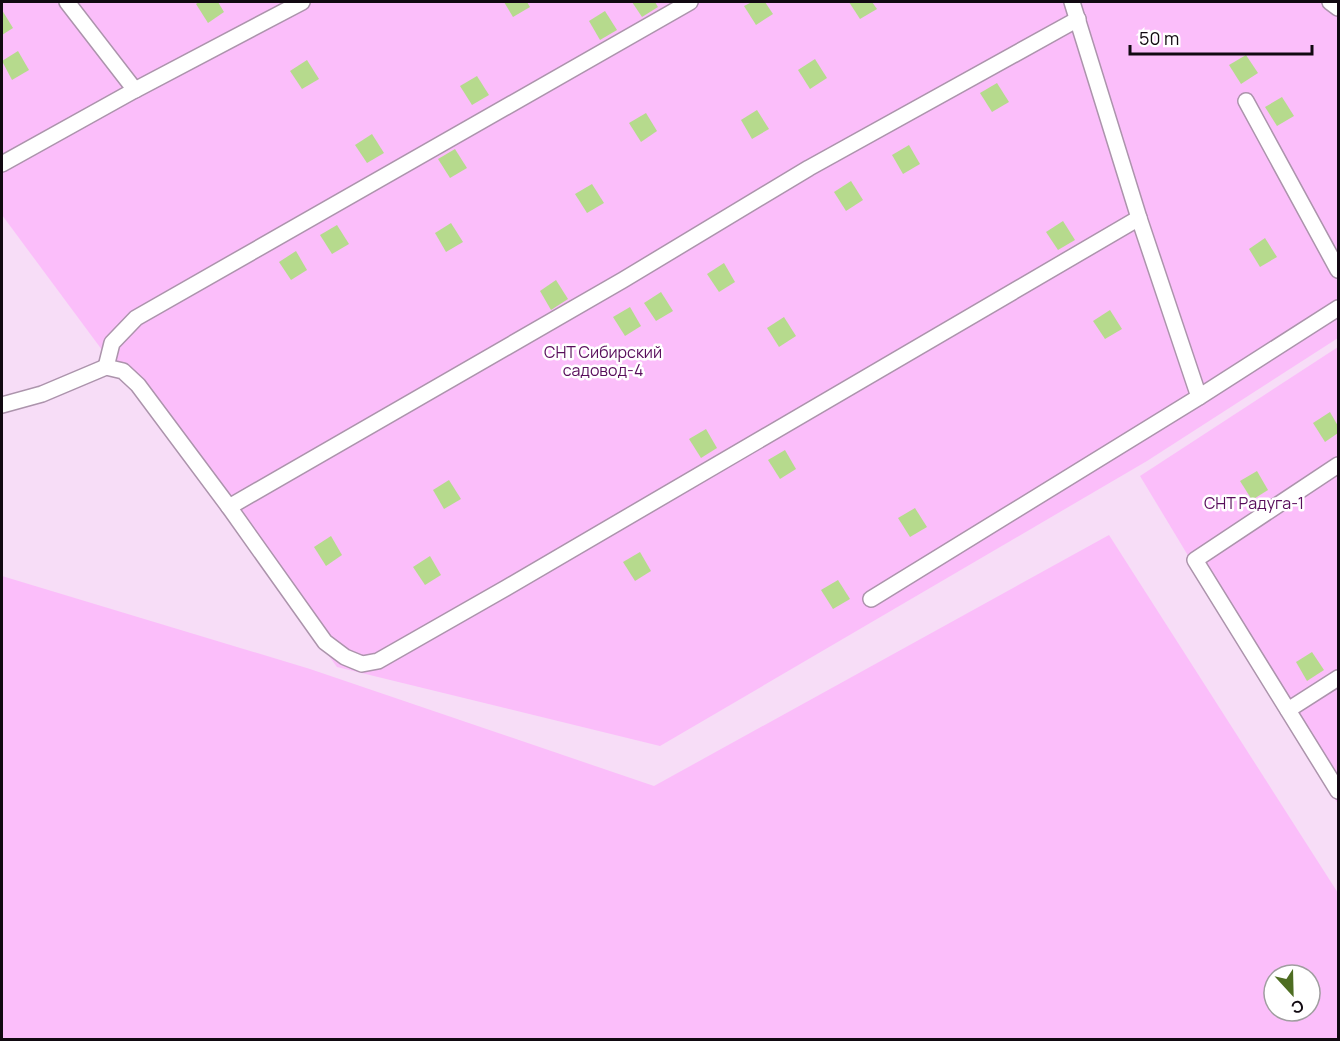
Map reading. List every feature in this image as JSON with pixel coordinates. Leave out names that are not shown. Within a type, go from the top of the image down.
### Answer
[{"type":"lane","points":[[67,2],[135,90]]},
{"type":"lane","points":[[2,164],[279,7],[302,2]]},
{"type":"lane","points":[[106,367],[112,343],[135,318],[690,2]]},
{"type":"lane","points":[[1072,2],[1139,218],[1199,397]]},
{"type":"lane","points":[[1330,2],[1338,8]]},
{"type":"lane","points":[[230,507],[623,280],[809,168],[1078,19]]},
{"type":"lane","points":[[1246,101],[1338,270]]},
{"type":"lane","points":[[2,405],[42,394],[106,367],[123,371],[138,385],[230,507],[325,642],[345,657],[362,664],[378,661],[516,582],[1139,218]]},
{"type":"lane","points":[[871,598],[1199,397],[1338,308]]},
{"type":"lane","points":[[1338,465],[1196,560],[1338,790]]},
{"type":"lane","points":[[1288,710],[1338,678]]},
{"type":"green space","name":"СНТ Сибирский садовод-4","points":[[2,2],[1338,2],[1338,338],[1147,461],[660,746],[337,667],[2,215]]},
{"type":"green space","name":"СНТ Радуга-1","points":[[1338,347],[1338,804],[1140,476]]},
{"type":"green space","points":[[1109,535],[1338,893],[1338,1039],[2,1039],[2,576],[310,669],[654,786]]},
{"type":"building","points":[[218,2],[224,12],[208,23],[196,4]]},
{"type":"building","points":[[504,2],[527,2],[530,7],[513,17]]},
{"type":"building","points":[[632,2],[655,2],[658,7],[642,17]]},
{"type":"building","points":[[752,2],[765,2],[773,14],[756,25],[744,6]]},
{"type":"building","points":[[849,2],[872,2],[877,9],[860,19]]},
{"type":"building","points":[[2,10],[13,28],[2,35]]},
{"type":"building","points":[[605,11],[617,30],[600,40],[589,21]]},
{"type":"building","points":[[18,51],[29,70],[12,80],[2,61]]},
{"type":"building","points":[[1246,55],[1258,73],[1241,84],[1229,65]]},
{"type":"building","points":[[815,59],[827,78],[810,89],[798,70]]},
{"type":"building","points":[[307,60],[319,79],[302,89],[290,71]]},
{"type":"building","points":[[477,76],[489,95],[472,105],[460,86]]},
{"type":"building","points":[[997,83],[1009,102],[992,112],[980,93]]},
{"type":"building","points":[[1282,97],[1294,116],[1277,126],[1265,107]]},
{"type":"building","points":[[757,110],[769,129],[752,139],[741,120]]},
{"type":"building","points":[[646,113],[657,131],[641,142],[629,123]]},
{"type":"building","points":[[372,134],[384,153],[367,163],[355,145]]},
{"type":"building","points":[[909,145],[920,164],[903,174],[892,155]]},
{"type":"building","points":[[455,149],[467,168],[450,178],[438,159]]},
{"type":"building","points":[[851,181],[863,200],[846,211],[834,192]]},
{"type":"building","points":[[592,184],[604,203],[587,213],[575,194]]},
{"type":"building","points":[[1063,221],[1075,240],[1058,250],[1046,232]]},
{"type":"building","points":[[451,223],[463,242],[446,252],[435,233]]},
{"type":"building","points":[[337,225],[349,244],[332,254],[320,235]]},
{"type":"building","points":[[1265,238],[1277,257],[1260,267],[1249,249]]},
{"type":"building","points":[[296,251],[307,270],[291,280],[279,262]]},
{"type":"building","points":[[724,263],[735,282],[719,292],[707,274]]},
{"type":"building","points":[[556,280],[568,299],[551,310],[540,291]]},
{"type":"building","points":[[661,292],[673,311],[656,321],[644,303]]},
{"type":"building","points":[[630,307],[641,326],[625,336],[613,317]]},
{"type":"building","points":[[1110,310],[1122,329],[1105,339],[1093,321]]},
{"type":"building","points":[[784,317],[796,336],[779,347],[767,328]]},
{"type":"building","points":[[1330,412],[1338,426],[1338,433],[1325,442],[1313,423]]},
{"type":"building","points":[[706,429],[717,448],[701,458],[689,439]]},
{"type":"building","points":[[785,450],[796,469],[780,479],[768,460]]},
{"type":"building","points":[[1257,471],[1268,490],[1252,500],[1240,481]]},
{"type":"building","points":[[449,480],[461,499],[444,509],[433,490]]},
{"type":"building","points":[[915,508],[927,527],[910,537],[898,518]]},
{"type":"building","points":[[331,536],[342,555],[326,566],[314,547]]},
{"type":"building","points":[[640,552],[651,571],[635,581],[623,562]]},
{"type":"building","points":[[430,556],[441,575],[425,585],[413,567]]},
{"type":"building","points":[[838,580],[850,599],[833,609],[821,590]]},
{"type":"building","points":[[1312,652],[1324,670],[1307,681],[1296,662]]}]
